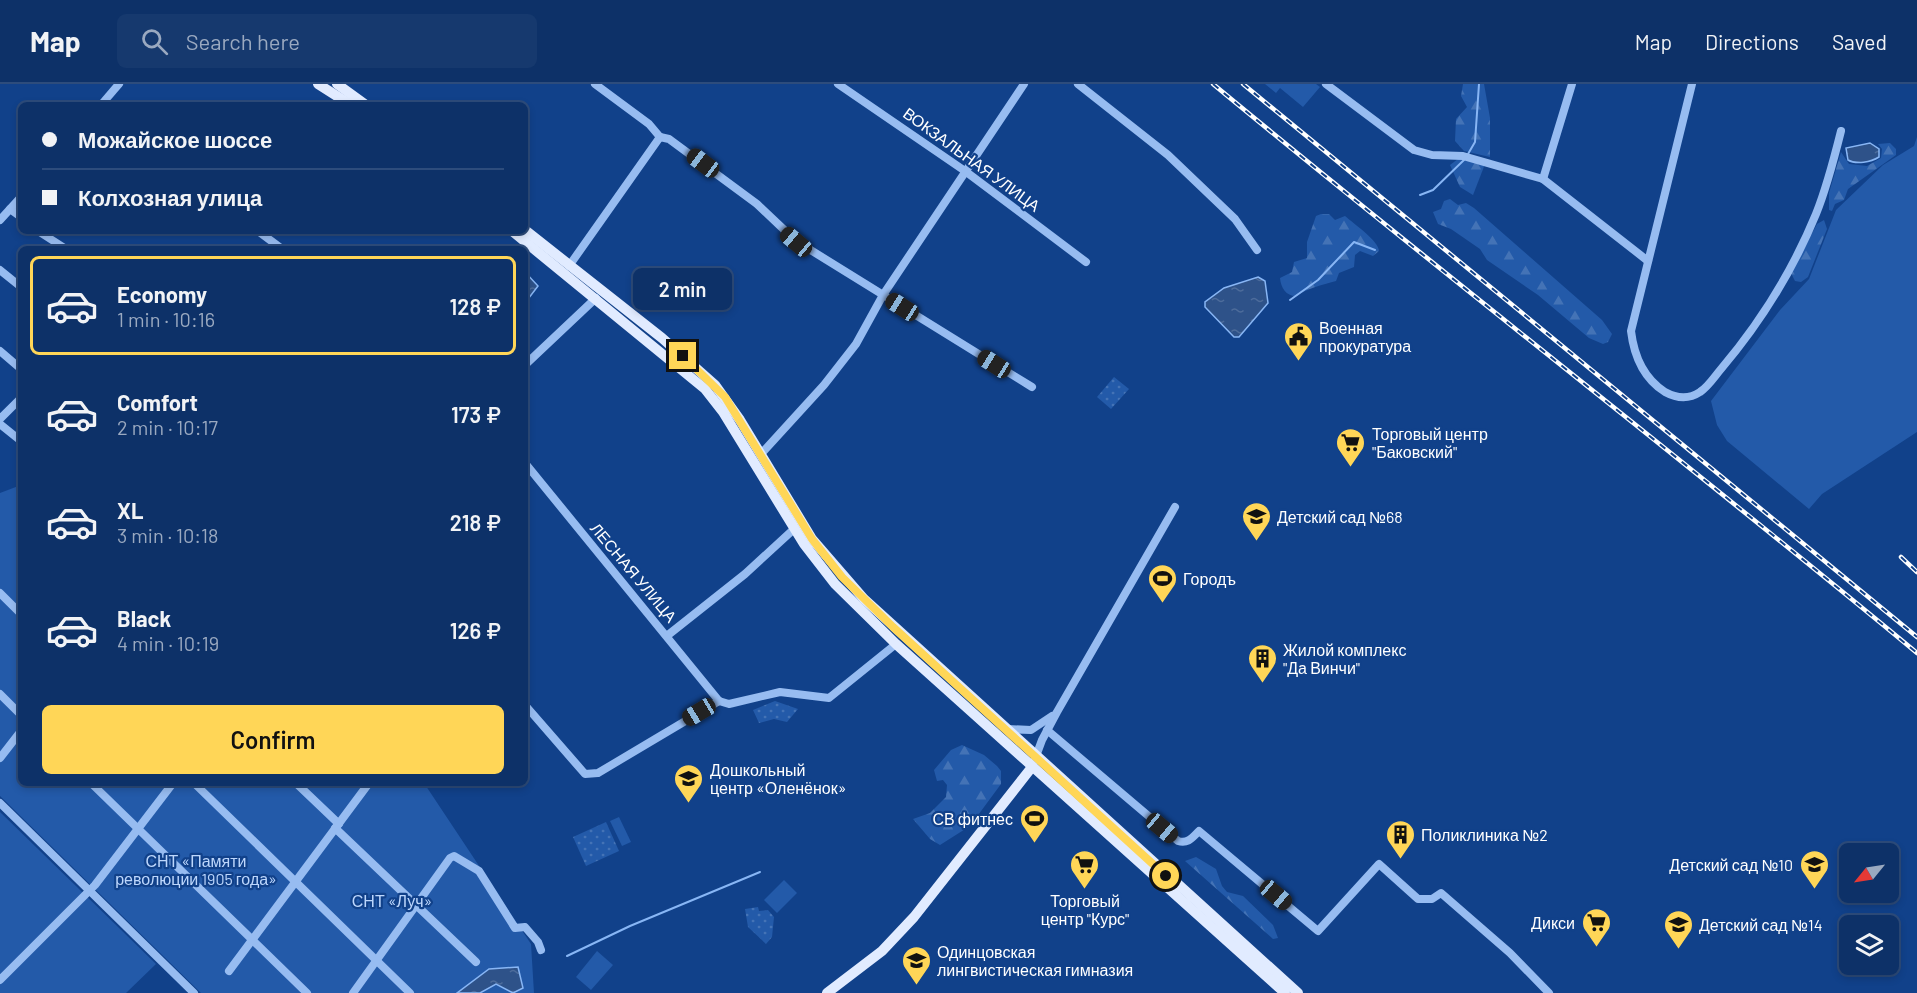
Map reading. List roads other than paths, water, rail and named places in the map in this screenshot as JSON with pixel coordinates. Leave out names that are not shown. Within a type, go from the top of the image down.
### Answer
[{"type":"main road","points":[[318,84],[346,102]]},
{"type":"main road","points":[[337,84],[362,102]]},
{"type":"main road","points":[[528,233],[668,343],[715,385],[812,539],[842,577],[893,627],[1298,993]]},
{"type":"main road","points":[[516,234],[687,372],[716,401],[794,529],[835,584],[896,644],[1284,993]]},
{"type":"main road","points":[[827,993],[891,942],[969,850],[1032,767]]},
{"type":"street","points":[[104,102],[119,84]]},
{"type":"street","points":[[595,84],[649,124],[660,137],[669,139],[758,204],[796,242],[1032,387]]},
{"type":"street","name":"ВОКЗАЛЬНАЯ УЛИЦА","points":[[838,84],[965,171],[1086,262]]},
{"type":"street","points":[[760,454],[824,385],[856,344],[883,295],[1024,84]]},
{"type":"street","points":[[1078,84],[1168,155],[1235,219],[1257,250]]},
{"type":"street","points":[[1326,84],[1406,146],[1432,154],[1463,156],[1543,179],[1648,261]]},
{"type":"street","points":[[1543,179],[1572,84]]},
{"type":"street","points":[[1692,84],[1631,331],[1633,348],[1649,378],[1668,393],[1684,398],[1701,392],[1756,326],[1801,248],[1817,212],[1841,131]]},
{"type":"street","points":[[569,266],[660,137]]},
{"type":"street","points":[[0,220],[18,200]]},
{"type":"street","points":[[10,209],[18,215]]},
{"type":"street","points":[[43,234],[61,246]]},
{"type":"street","points":[[262,234],[278,246]]},
{"type":"street","points":[[0,270],[18,285]]},
{"type":"street","points":[[528,362],[596,298]]},
{"type":"street","points":[[0,351],[18,366]]},
{"type":"street","points":[[0,419],[18,401]]},
{"type":"street","points":[[0,424],[18,439]]},
{"type":"street","name":"ЛЕСНАЯ УЛИЦА","points":[[528,467],[719,700]]},
{"type":"street","points":[[1032,767],[1047,730],[1175,507]]},
{"type":"street","points":[[668,635],[745,574],[794,529]]},
{"type":"street","points":[[0,592],[18,611]]},
{"type":"street","points":[[528,708],[585,774],[598,772],[719,700],[729,704],[780,692],[830,698],[896,644]]},
{"type":"street","points":[[0,694],[18,712]]},
{"type":"street","points":[[1007,729],[1031,730],[1057,712]]},
{"type":"street","points":[[1047,730],[1178,841],[1184,843],[1199,831],[1318,931],[1378,864],[1418,899],[1432,899],[1441,893],[1510,953],[1549,993]]},
{"type":"street","points":[[0,758],[18,735]]},
{"type":"street","points":[[94,786],[307,993]]},
{"type":"street","points":[[0,980],[90,891],[171,786]]},
{"type":"street","points":[[197,786],[294,883],[410,993]]},
{"type":"street","points":[[299,786],[416,905],[476,962]]},
{"type":"street","points":[[229,971],[367,786]]},
{"type":"street","points":[[0,803],[194,993]]},
{"type":"street","points":[[353,993],[450,858],[454,856],[478,871],[515,928],[525,927],[538,942],[541,950]]},
{"type":"water","points":[[1870,143],[1879,149],[1879,157],[1864,162],[1848,160],[1846,148]]},
{"type":"water","points":[[528,275],[538,286],[528,299]]},
{"type":"water","points":[[1258,277],[1265,281],[1268,303],[1239,337],[1234,337],[1205,307],[1205,302],[1224,288]]},
{"type":"water","points":[[518,967],[523,988],[513,993],[496,984],[480,993],[457,993],[489,969]]},
{"type":"waterway","points":[[1468,154],[1475,142],[1479,84]]},
{"type":"waterway","points":[[1420,195],[1433,190],[1465,159]]},
{"type":"waterway","points":[[1290,300],[1318,280],[1354,242],[1375,250]]},
{"type":"waterway","points":[[567,956],[630,926],[760,872]]},
{"type":"railway","points":[[1213,84],[1917,653]]},
{"type":"railway","points":[[1243,84],[1917,637]]},
{"type":"railway","points":[[1901,557],[1917,572]]},
{"type":"place","name":"Военная прокуратура","points":[[1298,362]]},
{"type":"place","name":"Торговый центр \"Баковский\"","points":[[1351,468]]},
{"type":"place","name":"Детский сад №68","points":[[1256,542]]},
{"type":"place","name":"Городъ","points":[[1162,604]]},
{"type":"place","name":"Жилой комплекс \"Да Винчи\"","points":[[1262,684]]},
{"type":"place","name":"Дошкольный центр «Оленёнок»","points":[[689,804]]},
{"type":"place","name":"СВ фитнес","points":[[1034,844]]},
{"type":"place","name":"Поликлиника №2","points":[[1400,860]]},
{"type":"place","name":"Торговый центр \"Курс\"","points":[[1085,890]]},
{"type":"place","name":"Детский сад №10","points":[[1814,890]]},
{"type":"place","name":"Дикси","points":[[1596,948]]},
{"type":"place","name":"Детский сад №14","points":[[1678,950]]},
{"type":"place","name":"Одинцовская лингвистическая гимназия","points":[[916,986]]},
{"type":"park label","name":"СНТ «Памяти революции 1905 года»","points":[[196,869]]},
{"type":"park label","name":"СНТ «Луч»","points":[[392,900]]}]
